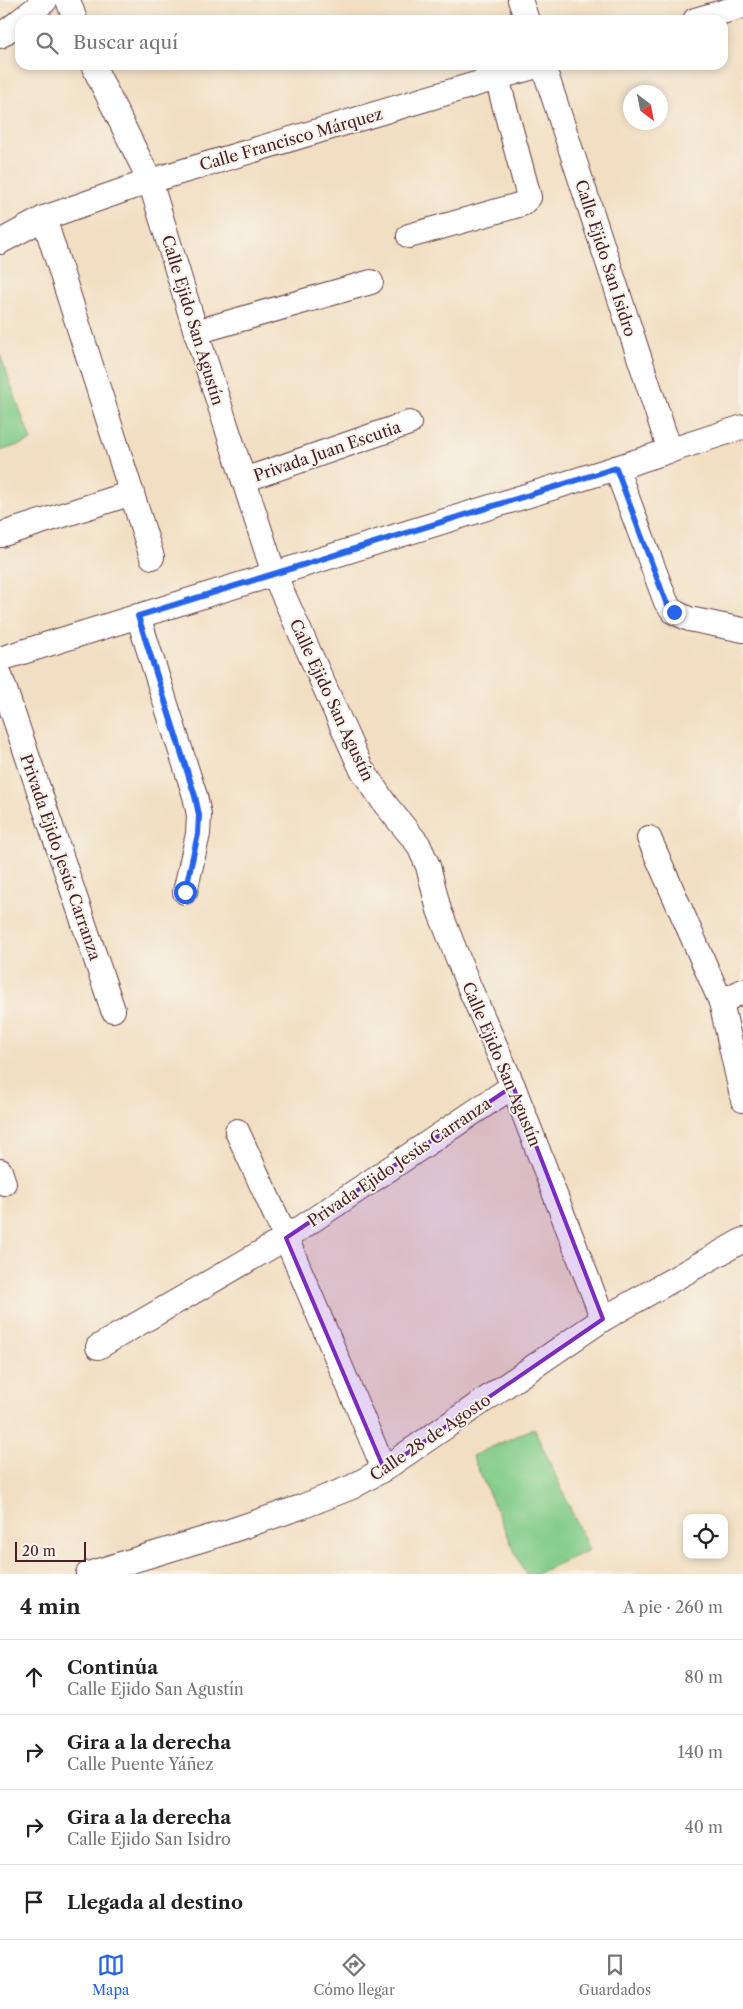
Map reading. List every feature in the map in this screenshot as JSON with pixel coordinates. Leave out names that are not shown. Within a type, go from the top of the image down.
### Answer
[{"type":"street","points":[[68,0],[73,15]]},
{"type":"street","points":[[520,0],[525,15]]},
{"type":"street","points":[[27,15],[45,1]]},
{"type":"street","points":[[712,15],[743,6]]},
{"type":"street","points":[[0,36],[15,24]]},
{"type":"street","name":"Calle Ejido San Agustín","points":[[95,70],[150,181],[196,332],[274,574],[361,768],[385,804],[418,844],[428,866],[439,910],[468,984],[513,1086],[603,1319]]},
{"type":"street","name":"Calle Francisco Márquez","points":[[0,242],[44,218],[150,181],[525,70]]},
{"type":"street","name":"Calle Ejido San Isidro","points":[[544,70],[670,451]]},
{"type":"street","points":[[409,236],[522,204],[529,198],[497,78]]},
{"type":"street","points":[[44,218],[152,557]]},
{"type":"street","points":[[196,332],[371,282]]},
{"type":"street","name":"Privada Juan Escutia","points":[[244,480],[409,423]]},
{"type":"street","points":[[0,658],[743,427]]},
{"type":"street","points":[[616,468],[666,602],[674,612],[689,619],[743,630]]},
{"type":"street","points":[[0,535],[132,494]]},
{"type":"street","points":[[138,616],[195,796],[199,815],[198,834],[185,892]]},
{"type":"street","name":"Privada Ejido Jesús Carranza","points":[[0,675],[113,1010]]},
{"type":"street","points":[[649,838],[721,1002],[743,1100]]},
{"type":"street","points":[[721,1002],[743,991]]},
{"type":"street","name":"Privada Ejido Jesús Carranza","points":[[98,1347],[286,1238],[513,1086]]},
{"type":"street","points":[[237,1131],[286,1238],[384,1469]]},
{"type":"street","name":"Calle 28 de Agosto","points":[[88,1574],[224,1533],[301,1507],[352,1487],[384,1469],[603,1319],[743,1240]]},
{"type":"highlighted area","points":[[513,1086],[603,1319],[384,1469],[286,1238]]},
{"type":"green space","points":[[0,354],[31,441],[0,451]]},
{"type":"green space","points":[[534,1428],[589,1550],[536,1574],[525,1574],[472,1456]]},
{"type":"route","points":[[185,892],[198,834],[199,815],[195,796],[138,616],[616,468],[666,602],[674,612]]}]
